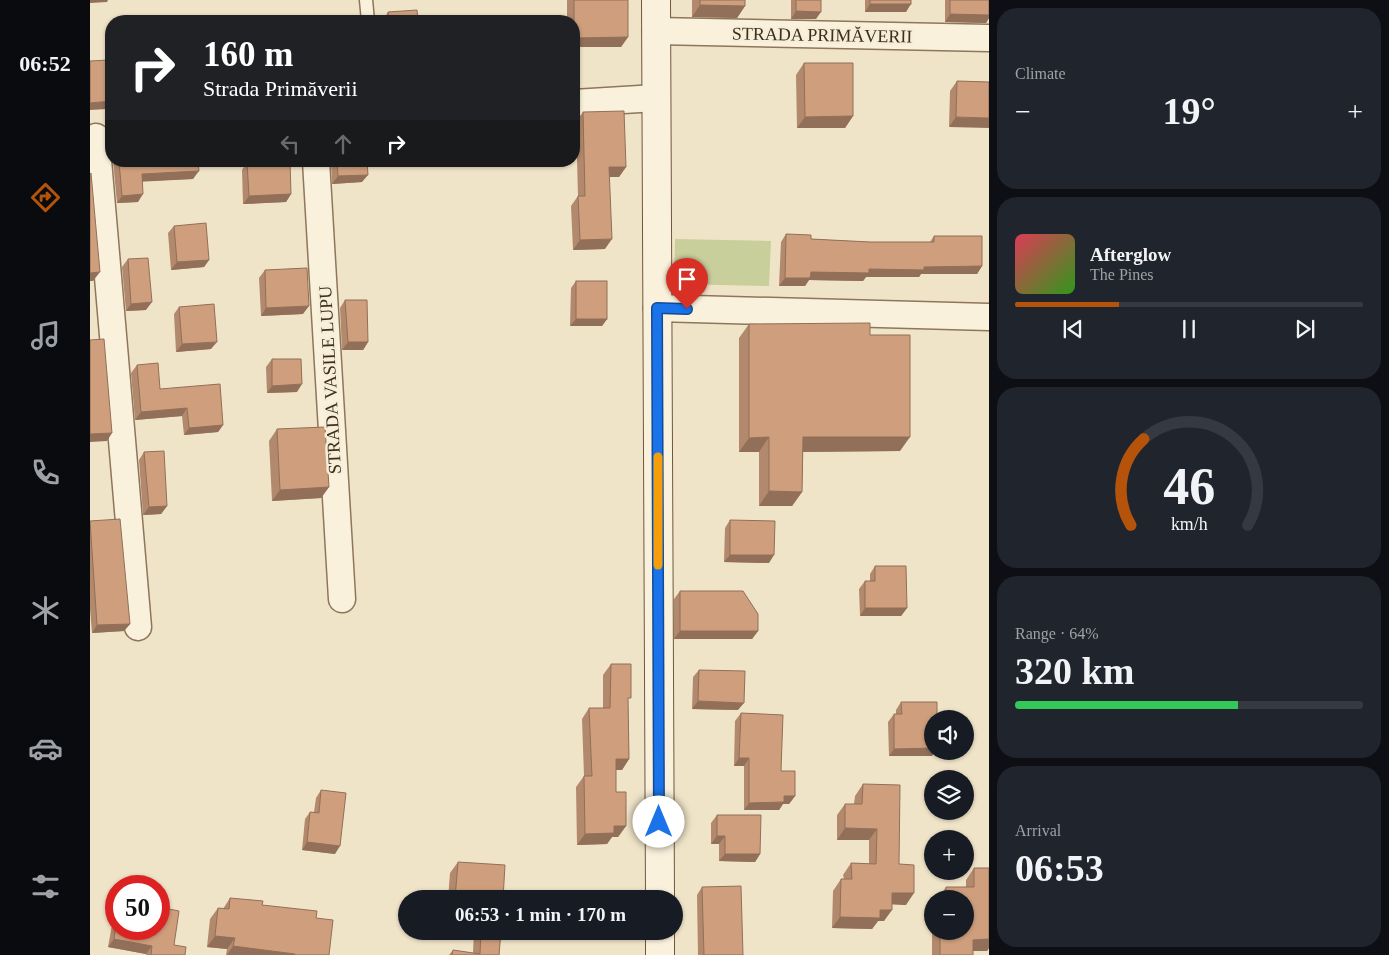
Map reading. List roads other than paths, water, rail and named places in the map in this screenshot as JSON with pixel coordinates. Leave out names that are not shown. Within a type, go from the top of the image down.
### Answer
[{"type":"main road","points":[[656,0],[660,890]]},
{"type":"main road","points":[[660,940],[660,955]]},
{"type":"street","name":"STRADA PRIMĂVERII","points":[[656,31],[989,38]]},
{"type":"street","points":[[580,103],[656,98]]},
{"type":"street","points":[[99,136],[138,627]]},
{"type":"street","name":"STRADA VASILE LUPU","points":[[316,167],[342,599]]},
{"type":"street","points":[[657,308],[989,317]]},
{"type":"lane","points":[[366,0],[367,15]]}]
